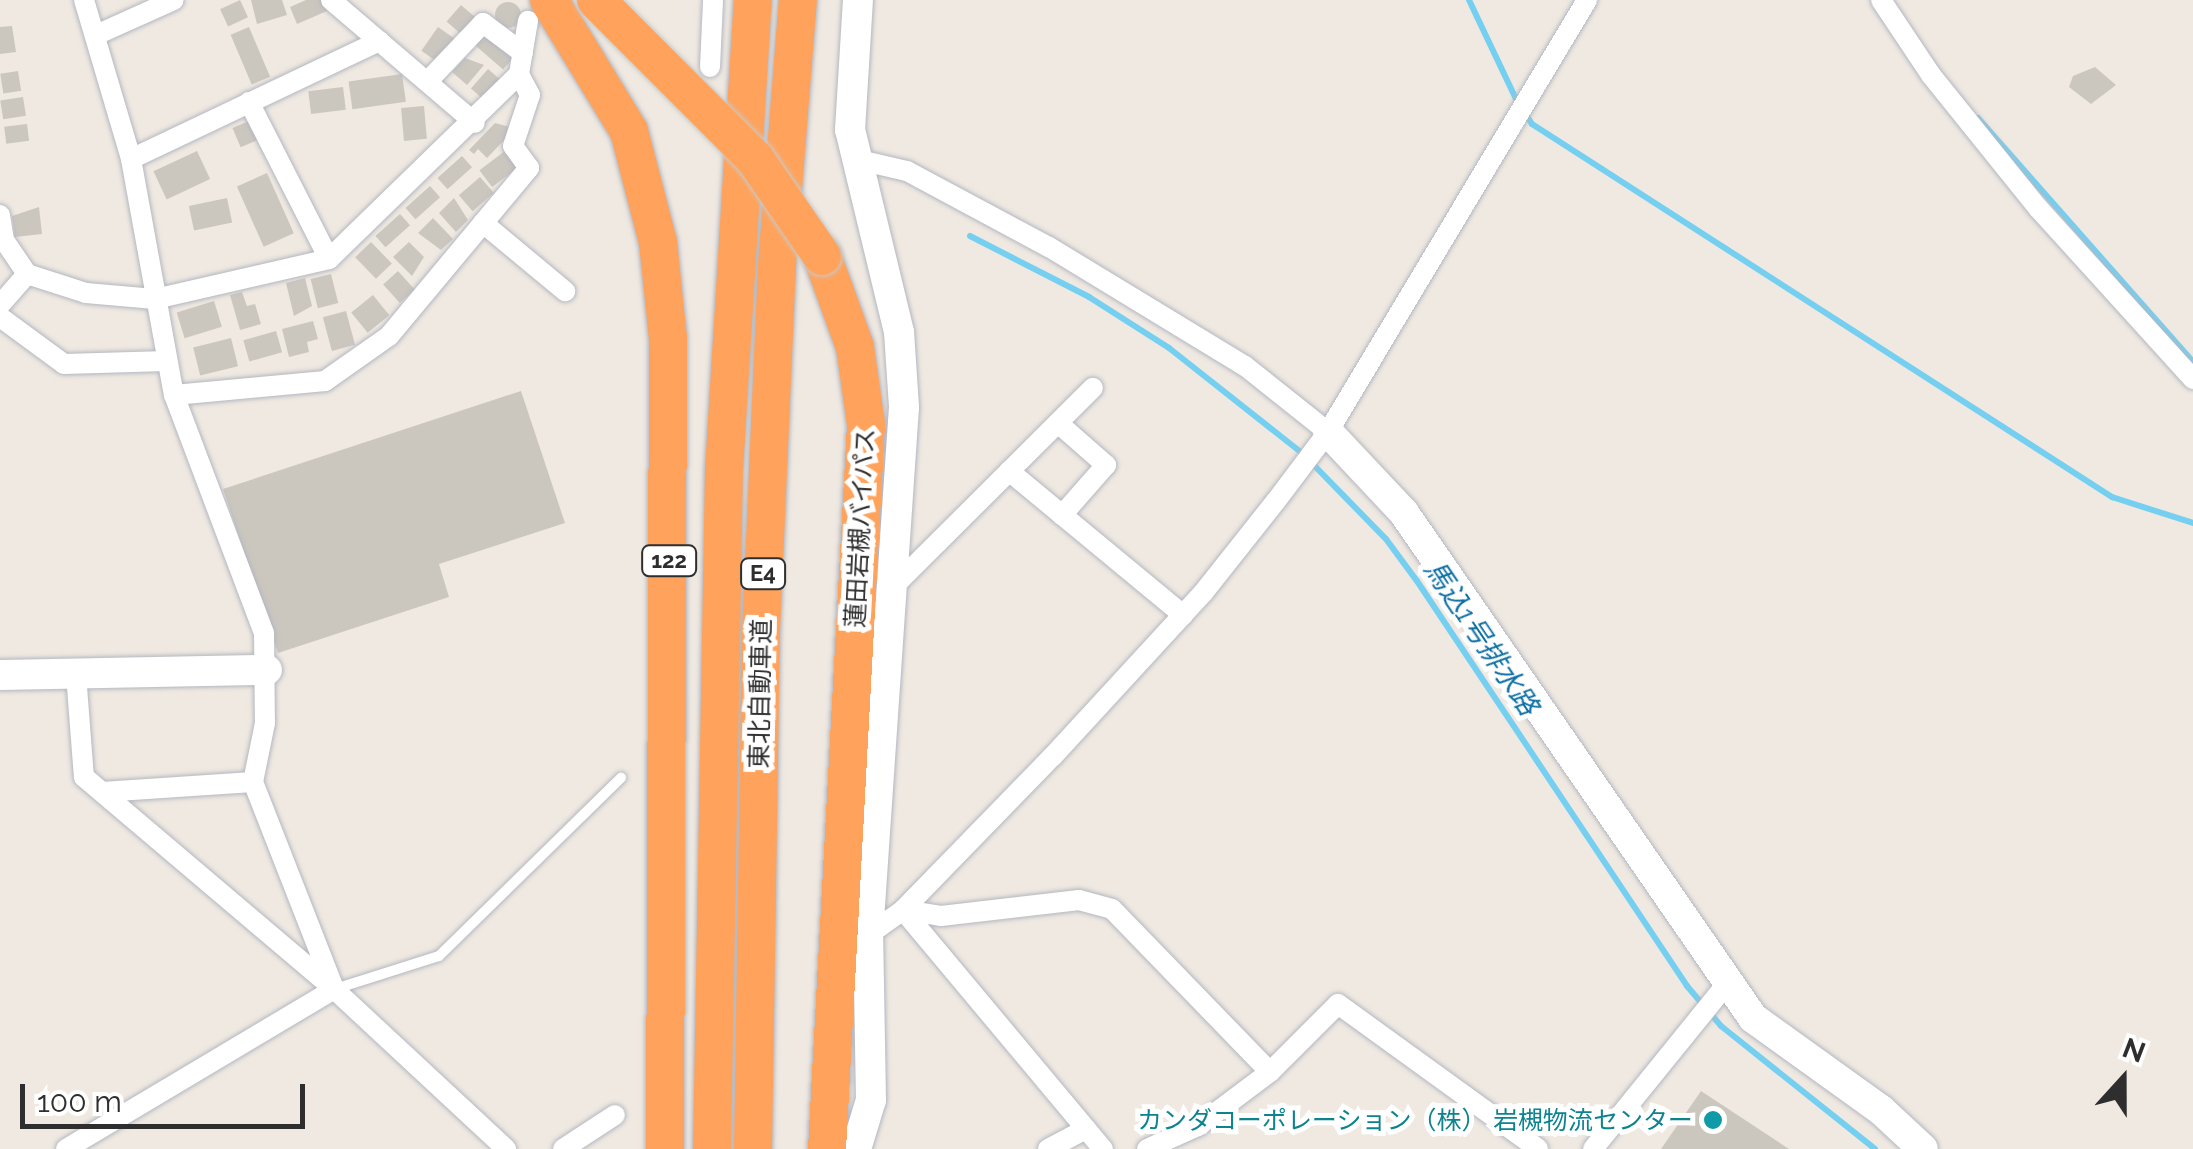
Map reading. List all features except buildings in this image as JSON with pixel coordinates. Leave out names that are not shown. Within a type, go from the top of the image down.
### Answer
[{"type":"highway","name":"蓮田岩槻バイパス","points":[[596,0],[756,158],[822,256],[854,348],[866,424],[827,1149]]},
{"type":"highway","name":"東北自動車道","points":[[712,1149],[724,488],[754,0]]},
{"type":"highway","name":"東北自動車道","points":[[753,1149],[764,560],[798,0]]},
{"type":"highway","name":"122","points":[[539,11],[629,131],[660,261],[668,338],[670,607],[664,1149]]},
{"type":"street","points":[[84,0],[130,158],[174,396],[264,633],[265,723],[253,782],[334,989]]},
{"type":"street","points":[[96,35],[174,0]]},
{"type":"street","points":[[331,0],[475,123]]},
{"type":"street","points":[[710,68],[714,0]]},
{"type":"street","points":[[856,1149],[871,1100],[868,935],[904,407],[899,332],[855,159],[848,92],[858,0]]},
{"type":"street","points":[[868,935],[903,910],[1182,615],[1328,432],[1587,0]]},
{"type":"street","points":[[1881,0],[1932,75],[2038,208],[2193,379]]},
{"type":"street","points":[[0,215],[4,240],[27,274],[86,293],[155,299],[329,259],[475,123],[521,63],[539,11]]},
{"type":"street","points":[[174,396],[325,381],[389,336],[528,168],[514,146],[530,95],[521,63],[484,23],[428,82]]},
{"type":"street","points":[[130,158],[379,41]]},
{"type":"street","points":[[249,102],[329,259]]},
{"type":"street","points":[[855,159],[906,171],[1049,247],[1245,366],[1328,432],[1404,513],[1753,1018],[1881,1110],[1922,1149]]},
{"type":"street","points":[[483,223],[565,291]]},
{"type":"street","points":[[0,305],[27,274]]},
{"type":"street","points":[[0,318],[64,364],[167,362]]},
{"type":"street","points":[[889,590],[1092,388]]},
{"type":"street","points":[[1058,423],[1106,466],[1062,515]]},
{"type":"street","points":[[1009,471],[1182,615]]},
{"type":"street","points":[[0,675],[266,670]]},
{"type":"street","points":[[76,674],[84,777],[334,989],[506,1149]]},
{"type":"street","points":[[102,792],[253,782]]},
{"type":"street","points":[[903,910],[941,916],[1079,900],[1112,909],[1270,1072]]},
{"type":"street","points":[[903,910],[1103,1149]]},
{"type":"street","points":[[1594,1149],[1729,981]]},
{"type":"street","points":[[66,1149],[334,989]]},
{"type":"street","points":[[1147,1149],[1198,1126],[1270,1072],[1338,1004],[1538,1149]]},
{"type":"street","points":[[563,1149],[615,1114]]},
{"type":"street","points":[[1048,1149],[1086,1129]]},
{"type":"lane","points":[[334,989],[439,956],[622,778]]},
{"type":"waterway","points":[[1469,0],[1518,103]]},
{"type":"waterway","points":[[1525,113],[1532,124],[2112,497],[2193,523]]},
{"type":"waterway","points":[[1978,118],[2193,362]]},
{"type":"waterway","name":"馬込1号排水路","points":[[970,236],[1089,297],[1169,348],[1302,453],[1386,539],[1417,581],[1687,986],[1721,1026],[1875,1149]]},
{"type":"place","name":"カンダコーポレーション（株） 岩槻物流センター","points":[[1713,1120]]}]
